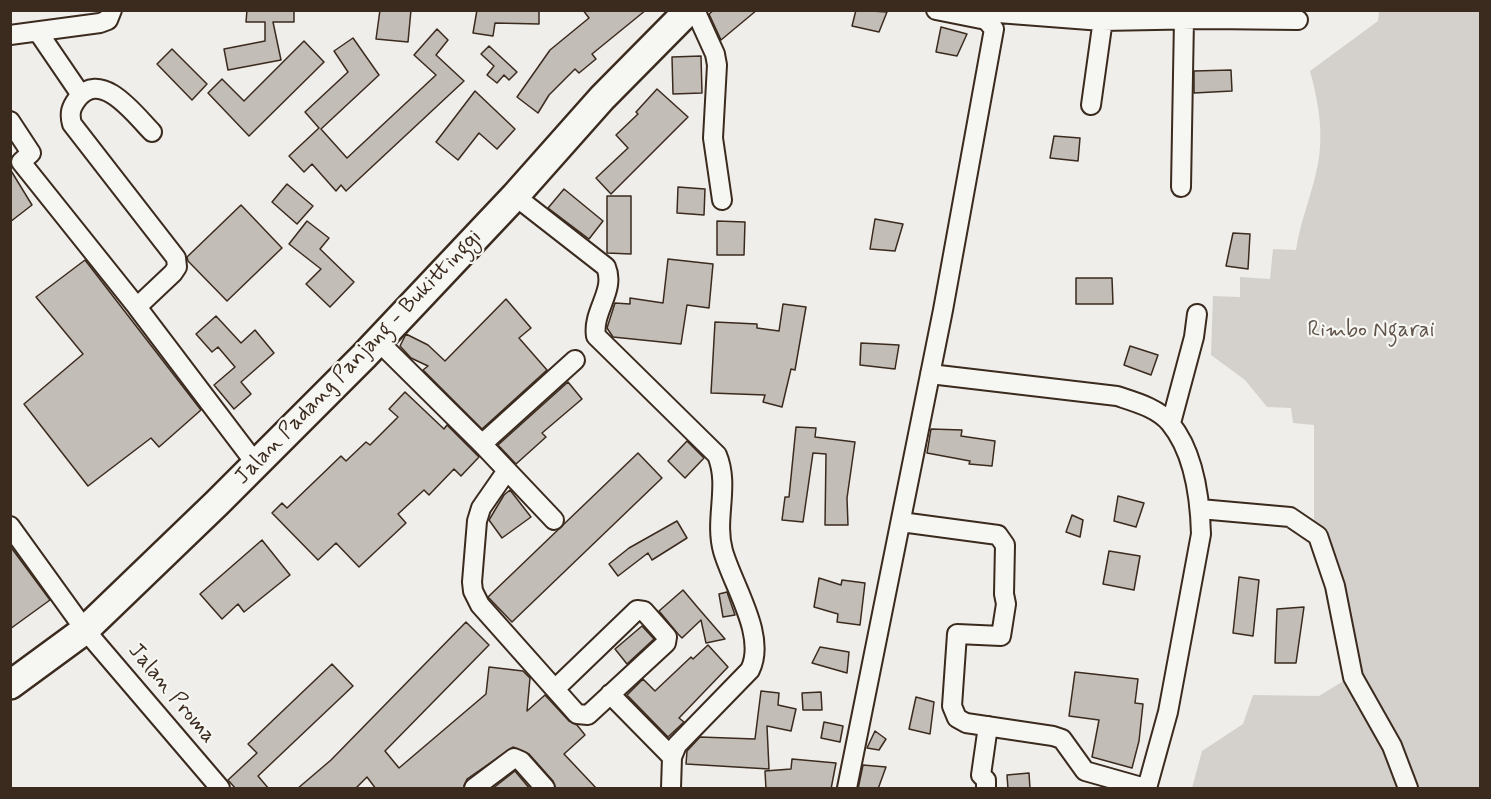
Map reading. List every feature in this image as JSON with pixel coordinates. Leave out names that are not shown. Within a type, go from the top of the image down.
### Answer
[{"type":"highway","name":"Jalan Padang Panjang - Bukittinggi","points":[[10,685],[85,630],[256,464],[378,341],[515,196],[602,98],[689,10]]},
{"type":"street","points":[[10,35],[100,23],[108,20],[112,10]]},
{"type":"street","points":[[695,10],[715,54],[717,65],[713,138],[722,200]]},
{"type":"street","points":[[936,10],[986,20],[997,17],[1103,16],[1184,19],[1208,15],[1298,20]]},
{"type":"street","points":[[1091,105],[1103,16]]},
{"type":"street","points":[[847,789],[930,374],[997,17]]},
{"type":"street","points":[[1181,187],[1184,19]]},
{"type":"street","points":[[38,32],[81,95]]},
{"type":"street","points":[[137,307],[173,273],[177,267],[176,258],[72,124],[70,115],[72,105],[81,95],[93,89],[114,94],[152,132]]},
{"type":"street","points":[[10,121],[31,153],[21,162],[137,307],[256,464]]},
{"type":"street","points":[[515,196],[606,267],[609,281],[596,318],[596,336],[717,454],[721,465],[723,480],[720,536],[755,638],[755,660],[750,670],[677,745],[672,757],[671,789]]},
{"type":"street","points":[[1171,423],[1194,337],[1197,314]]},
{"type":"street","points":[[378,341],[483,444],[506,472],[554,520]]},
{"type":"street","points":[[483,444],[575,360]]},
{"type":"street","points":[[901,522],[998,535],[1003,539],[1006,604],[1001,636],[996,638],[959,632],[955,644],[952,698],[954,714],[966,723],[1053,736],[1062,740],[1085,771],[1146,789],[1168,712],[1201,534],[1200,509],[1186,454],[1171,423],[1142,404],[1117,396],[930,374]]},
{"type":"street","points":[[506,472],[478,514],[473,591],[480,605],[577,714],[588,715],[666,643],[665,634],[640,610],[555,689]]},
{"type":"street","points":[[1200,509],[1290,517],[1318,536],[1335,586],[1353,677],[1392,746],[1408,789]]},
{"type":"street","name":"Jalan Proma","points":[[10,526],[85,630],[220,789]]},
{"type":"street","points":[[610,694],[672,757]]},
{"type":"street","points":[[986,789],[986,780],[981,778],[981,773],[988,726]]},
{"type":"street","points":[[474,789],[514,758],[521,761],[545,789]]},
{"type":"green space","name":"Rimbo Ngarai","points":[[1379,11],[1480,11],[1480,788],[1192,788],[1202,751],[1243,724],[1253,695],[1319,696],[1350,677],[1323,530],[1314,521],[1314,425],[1293,423],[1291,408],[1267,407],[1245,380],[1211,355],[1213,296],[1240,297],[1240,277],[1270,279],[1273,249],[1296,250],[1319,160],[1318,109],[1310,71],[1378,21]]},
{"type":"building","points":[[247,10],[294,10],[294,22],[273,22],[281,60],[228,70],[224,49],[265,41],[265,22],[246,22]]},
{"type":"building","points":[[380,10],[411,10],[408,42],[376,39]]},
{"type":"building","points":[[477,10],[539,10],[539,24],[495,23],[493,36],[473,33]]},
{"type":"building","points":[[583,10],[646,10],[592,54],[596,59],[579,73],[575,69],[549,95],[538,113],[517,97],[550,50],[589,18]]},
{"type":"building","points":[[714,10],[757,10],[721,40],[709,14]]},
{"type":"building","points":[[856,10],[887,12],[879,32],[852,26]]},
{"type":"building","points":[[941,27],[967,34],[957,56],[936,52]]},
{"type":"building","points":[[437,29],[448,40],[436,55],[464,81],[346,191],[341,185],[336,191],[312,164],[304,172],[289,156],[319,128],[305,112],[348,72],[334,51],[353,38],[379,75],[321,129],[347,158],[436,75],[414,55]]},
{"type":"building","points":[[304,41],[324,62],[249,136],[208,93],[222,79],[244,101]]},
{"type":"building","points":[[489,46],[517,72],[509,80],[504,75],[497,83],[487,75],[494,66],[481,54]]},
{"type":"building","points":[[172,49],[207,84],[192,100],[157,64]]},
{"type":"building","points":[[701,56],[702,93],[673,94],[672,57]]},
{"type":"building","points":[[1231,70],[1232,91],[1194,93],[1194,71]]},
{"type":"building","points":[[657,89],[688,117],[611,194],[596,178],[628,148],[616,135],[638,114],[636,112]]},
{"type":"building","points":[[475,91],[515,129],[497,149],[479,133],[458,160],[436,142]]},
{"type":"building","points":[[1054,136],[1080,138],[1078,161],[1050,158]]},
{"type":"building","points":[[10,169],[32,205],[10,222]]},
{"type":"building","points":[[287,184],[313,206],[297,224],[272,202]]},
{"type":"building","points":[[678,187],[705,189],[704,215],[677,213]]},
{"type":"building","points":[[564,189],[603,221],[589,239],[548,208]]},
{"type":"building","points":[[607,196],[631,196],[631,254],[607,253]]},
{"type":"building","points":[[241,205],[282,248],[227,301],[188,261],[187,257]]},
{"type":"building","points":[[875,219],[903,224],[895,251],[870,249]]},
{"type":"building","points":[[307,221],[329,238],[320,249],[354,282],[330,307],[306,284],[321,269],[289,244]]},
{"type":"building","points":[[717,221],[745,222],[744,255],[717,255]]},
{"type":"building","points":[[1233,233],[1250,234],[1248,269],[1226,266]]},
{"type":"building","points":[[668,259],[713,264],[709,308],[687,305],[681,344],[613,337],[607,328],[615,303],[630,304],[630,298],[663,303]]},
{"type":"building","points":[[85,260],[201,410],[159,447],[151,438],[88,486],[24,404],[83,354],[36,297]]},
{"type":"building","points":[[1076,278],[1112,278],[1113,304],[1076,304]]},
{"type":"building","points":[[506,299],[531,328],[519,338],[547,370],[482,429],[423,370],[428,366],[411,358],[400,346],[406,334],[428,345],[445,361]]},
{"type":"building","points":[[783,304],[806,307],[795,370],[791,369],[782,407],[763,402],[765,395],[711,393],[715,322],[757,324],[757,328],[779,331]]},
{"type":"building","points":[[216,316],[241,343],[255,330],[274,353],[241,382],[251,394],[234,409],[214,385],[235,367],[218,347],[212,352],[196,334]]},
{"type":"building","points":[[861,343],[899,345],[895,369],[860,365]]},
{"type":"building","points":[[1130,346],[1158,355],[1151,375],[1124,365]]},
{"type":"building","points":[[568,382],[582,399],[542,433],[546,437],[516,464],[498,445]]},
{"type":"building","points":[[405,392],[444,429],[447,425],[479,457],[461,476],[454,469],[429,495],[424,490],[398,514],[406,523],[359,567],[336,543],[318,560],[272,513],[282,503],[287,508],[341,456],[346,461],[366,442],[370,445],[398,417],[389,409]]},
{"type":"building","points":[[796,427],[816,428],[815,437],[855,442],[847,498],[848,525],[825,525],[826,454],[813,453],[803,522],[782,520],[785,497],[789,497]]},
{"type":"building","points":[[931,429],[962,430],[961,436],[995,441],[992,466],[969,464],[970,461],[927,453]]},
{"type":"building","points":[[687,441],[704,458],[685,478],[668,461]]},
{"type":"building","points":[[638,453],[662,478],[512,622],[488,597]]},
{"type":"building","points":[[510,490],[531,517],[502,538],[489,520],[504,495]]},
{"type":"building","points":[[1118,496],[1144,503],[1136,527],[1114,521]]},
{"type":"building","points":[[1072,515],[1083,520],[1080,537],[1066,532]]},
{"type":"building","points":[[677,521],[687,538],[652,560],[648,553],[618,576],[609,564],[629,548]]},
{"type":"building","points":[[262,540],[290,575],[244,612],[238,604],[222,619],[200,594]]},
{"type":"building","points":[[10,546],[50,600],[10,629]]},
{"type":"building","points":[[1109,551],[1140,556],[1134,590],[1103,584]]},
{"type":"building","points":[[1239,577],[1259,580],[1253,636],[1233,633]]},
{"type":"building","points":[[819,578],[841,585],[842,580],[865,583],[860,625],[837,622],[838,614],[814,607]]},
{"type":"building","points":[[683,590],[725,639],[706,643],[701,620],[682,638],[678,634],[659,611]]},
{"type":"building","points":[[727,592],[735,615],[723,617],[719,594]]},
{"type":"building","points":[[1304,607],[1296,663],[1275,663],[1277,609]]},
{"type":"building","points":[[466,622],[489,645],[385,751],[399,768],[486,694],[489,667],[523,671],[530,678],[527,711],[545,695],[585,735],[564,754],[597,789],[556,789],[553,781],[529,754],[513,747],[467,779],[463,789],[376,789],[367,777],[355,789],[297,789],[331,760]]},
{"type":"building","points":[[642,626],[654,639],[627,664],[615,649]]},
{"type":"building","points":[[708,645],[728,667],[679,718],[684,722],[668,737],[627,695],[643,679],[655,691],[691,657],[693,659]]},
{"type":"building","points":[[820,647],[849,652],[847,673],[812,663]]},
{"type":"building","points":[[332,664],[353,686],[258,776],[269,789],[236,789],[228,780],[257,753],[248,744]]},
{"type":"building","points":[[1075,672],[1138,679],[1135,703],[1143,704],[1139,741],[1132,768],[1092,757],[1099,720],[1069,716]]},
{"type":"building","points":[[761,691],[779,693],[778,705],[796,709],[791,731],[767,726],[769,769],[686,764],[687,751],[700,737],[755,739]]},
{"type":"building","points":[[821,692],[822,710],[803,710],[802,693]]},
{"type":"building","points":[[916,697],[934,702],[930,734],[909,729]]},
{"type":"building","points":[[824,722],[843,726],[840,742],[821,738]]},
{"type":"building","points":[[875,731],[886,739],[879,750],[867,748]]},
{"type":"building","points":[[792,759],[836,763],[831,789],[766,789],[765,771],[791,769]]},
{"type":"building","points":[[863,765],[886,767],[878,789],[858,789]]},
{"type":"building","points":[[515,771],[530,789],[492,789]]},
{"type":"building","points":[[1029,773],[1030,789],[1008,789],[1007,775]]}]
